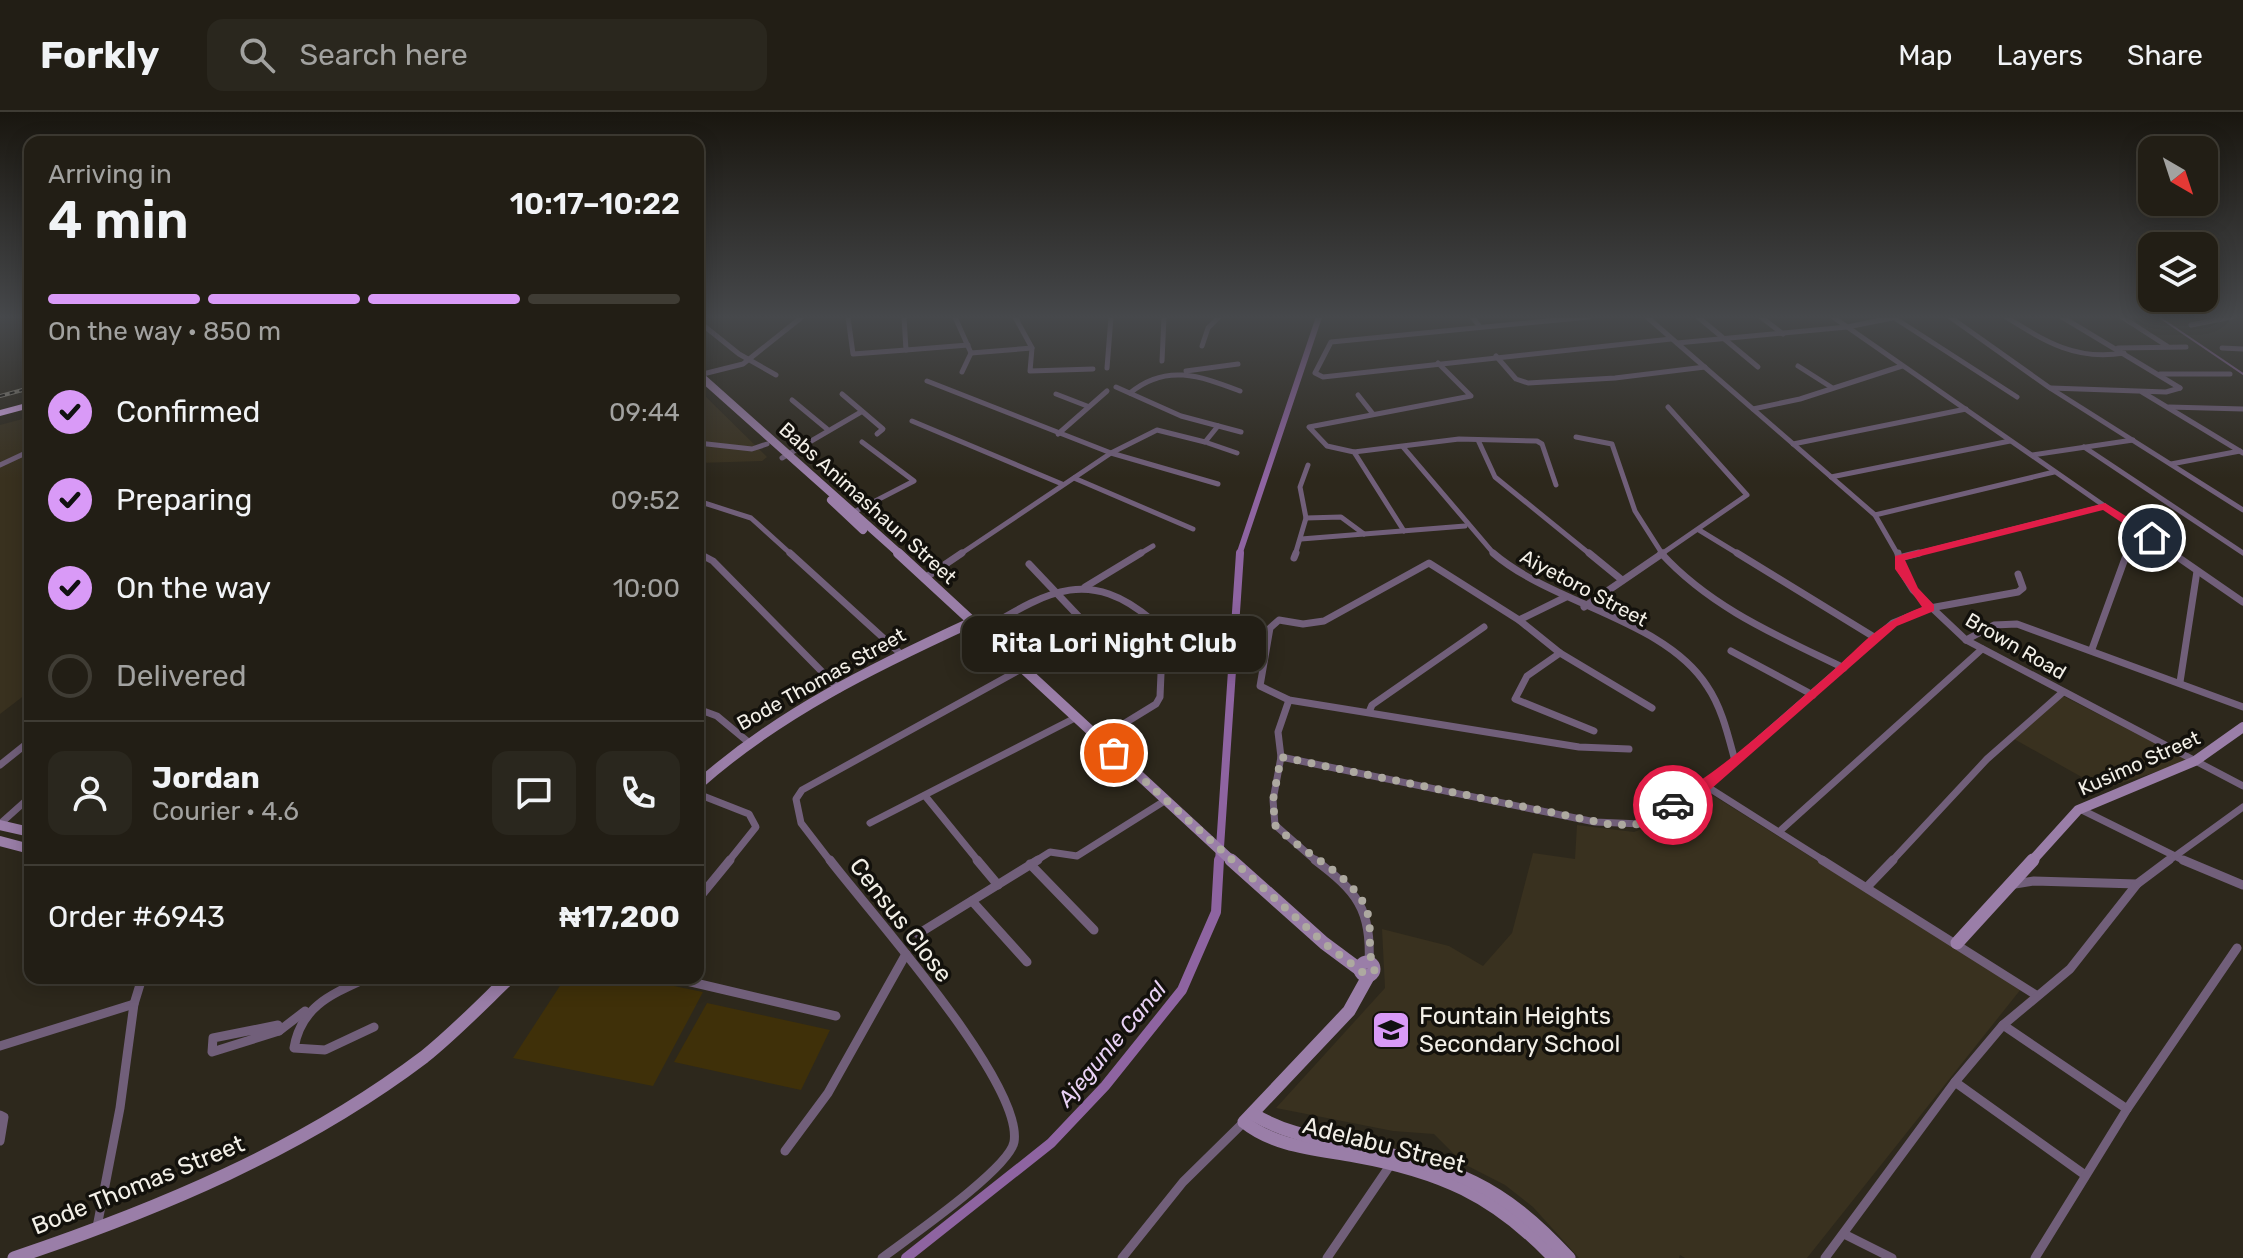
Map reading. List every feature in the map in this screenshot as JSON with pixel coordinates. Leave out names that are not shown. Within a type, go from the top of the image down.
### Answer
[{"type":"highway","points":[[0,406],[24,400]]},
{"type":"highway","points":[[0,413],[24,407]]},
{"type":"main road","name":"Babs Animashaun Street","points":[[704,378],[767,444],[854,512],[975,626]]},
{"type":"main road","name":"Babs Animashaun Street","points":[[704,378],[785,456],[1023,668],[1239,867],[1331,949],[1366,969]]},
{"type":"main road","name":"Bode Thomas Street","points":[[704,780],[747,741],[839,689],[975,626]]},
{"type":"main road","name":"Kusimo Street","points":[[1957,943],[2078,810],[2084,811],[2195,761],[2243,727]]},
{"type":"main road","points":[[0,824],[24,830]]},
{"type":"main road","points":[[0,841],[24,847]]},
{"type":"main road","points":[[1244,1122],[1359,999],[1366,969]]},
{"type":"main road","name":"Bode Thomas Street","points":[[22,1256],[219,1179],[331,1119],[424,1056],[502,984]]},
{"type":"main road","name":"Adelabu Street","points":[[1244,1122],[1259,1134],[1280,1142],[1470,1175],[1503,1193],[1544,1229],[1569,1258]]},
{"type":"main road","name":"Adelabu Street","points":[[1393,1160],[1480,1192],[1507,1210],[1554,1258]]},
{"type":"street","points":[[768,370],[776,375]]},
{"type":"street","points":[[1130,393],[1147,377],[1191,370]]},
{"type":"street","points":[[1316,370],[1315,373],[1323,377],[1377,370]]},
{"type":"street","points":[[1445,370],[1471,396],[1310,425],[1319,440],[1336,450],[1354,452],[1440,440],[1539,442],[1556,485]]},
{"type":"street","points":[[1509,370],[1516,379],[1528,383],[1677,370]]},
{"type":"street","name":"Brown Road","points":[[1709,370],[1875,515],[1888,532],[1899,558],[1900,569],[1913,590],[1966,640],[2243,786]]},
{"type":"street","points":[[1805,370],[1831,387]]},
{"type":"street","points":[[1753,409],[1800,399],[1887,370]]},
{"type":"street","points":[[1909,370],[2243,602]]},
{"type":"street","points":[[1976,370],[2017,397]]},
{"type":"street","points":[[2025,370],[2243,510]]},
{"type":"street","points":[[2050,388],[2170,392],[2180,388],[2152,370]]},
{"type":"street","points":[[1180,372],[1240,391]]},
{"type":"street","points":[[2158,374],[2230,374]]},
{"type":"street","points":[[927,381],[1111,453],[1218,484]]},
{"type":"street","points":[[1116,387],[1181,416],[1241,432]]},
{"type":"street","points":[[1058,434],[1107,391]]},
{"type":"street","points":[[2141,391],[2242,452]]},
{"type":"street","points":[[842,394],[883,429],[877,434]]},
{"type":"street","points":[[1056,394],[1087,406]]},
{"type":"street","points":[[1358,395],[1373,414]]},
{"type":"street","points":[[792,400],[827,429]]},
{"type":"street","points":[[1584,607],[1659,552],[1699,530],[1747,495],[1668,407]]},
{"type":"street","points":[[2165,407],[2243,409]]},
{"type":"street","points":[[1793,444],[1966,409]]},
{"type":"street","points":[[785,456],[861,412]]},
{"type":"street","points":[[912,421],[1062,484]]},
{"type":"street","points":[[1205,442],[1218,426]]},
{"type":"street","points":[[925,578],[1111,453],[1159,430],[1237,453]]},
{"type":"street","points":[[1576,437],[1612,444],[1632,504],[1659,552],[1737,616],[1844,668]]},
{"type":"street","points":[[1478,440],[1495,477],[1622,580]]},
{"type":"street","points":[[2032,455],[2134,440]]},
{"type":"street","points":[[1831,477],[2010,441]]},
{"type":"street","points":[[854,512],[914,481],[862,442]]},
{"type":"street","points":[[704,444],[752,449],[767,444]]},
{"type":"street","name":"Aiyetoro Street","points":[[1403,447],[1434,481],[1465,526],[1505,563],[1666,649],[1700,676],[1718,706],[1735,761]]},
{"type":"street","points":[[2084,447],[2243,553]]},
{"type":"street","points":[[1354,452],[1404,531]]},
{"type":"street","points":[[2171,464],[2242,452]]},
{"type":"street","points":[[0,465],[24,454]]},
{"type":"street","points":[[1294,558],[1306,518],[1300,487],[1308,465]]},
{"type":"street","points":[[1875,515],[2054,472]]},
{"type":"street","points":[[1074,478],[1193,529]]},
{"type":"street","points":[[704,503],[751,518],[904,657]]},
{"type":"street","points":[[1899,558],[2105,506]]},
{"type":"street","points":[[1306,518],[1341,517],[1364,534]]},
{"type":"street","points":[[1301,539],[1465,526]]},
{"type":"street","points":[[2092,649],[2137,527]]},
{"type":"street","points":[[1699,530],[1874,637]]},
{"type":"street","points":[[975,626],[1057,592],[1085,587],[1153,546]]},
{"type":"street","points":[[704,556],[713,561],[839,689]]},
{"type":"street","points":[[1629,749],[1579,747],[1289,700],[1260,686],[1272,624],[1279,620],[1303,624],[1324,621],[1425,563],[1433,565],[1519,620],[1560,653],[1652,708]]},
{"type":"street","points":[[1029,564],[1101,640]]},
{"type":"street","points":[[2180,682],[2197,571]]},
{"type":"street","points":[[1281,757],[1613,825],[1632,826],[1656,818],[1706,786],[1893,623],[1930,608],[2018,592],[2023,588],[2018,574]]},
{"type":"street","points":[[1085,587],[1147,616],[1158,628],[1160,639],[1164,685],[1160,699],[1099,739]]},
{"type":"street","points":[[1519,620],[1566,597]]},
{"type":"street","points":[[1966,640],[1994,625],[2010,623],[2092,649],[2243,707]]},
{"type":"street","points":[[1369,712],[1372,705],[1484,627]]},
{"type":"street","points":[[1780,831],[1982,649]]},
{"type":"street","points":[[1731,651],[1813,695]]},
{"type":"street","points":[[1560,653],[1527,676],[1515,697],[1522,704],[1594,731]]},
{"type":"street","name":"Census Close","points":[[882,1258],[999,1165],[1014,1143],[1011,1119],[983,1062],[906,954],[815,841],[794,804],[798,794],[829,773],[1023,668]]},
{"type":"street","points":[[1867,887],[1987,759],[2063,692]]},
{"type":"street","points":[[1289,700],[1278,732],[1281,757],[1273,800],[1275,825],[1361,898],[1370,924],[1366,969]]},
{"type":"street","points":[[704,711],[717,716],[747,741]]},
{"type":"street","points":[[870,823],[1075,718]]},
{"type":"street","points":[[0,765],[24,746]]},
{"type":"street","points":[[1706,786],[2036,995]]},
{"type":"street","points":[[704,796],[749,814],[756,827],[704,892]]},
{"type":"street","points":[[926,797],[998,885]]},
{"type":"street","points":[[918,934],[1050,852],[1077,856],[1166,800]]},
{"type":"street","points":[[0,824],[24,802]]},
{"type":"street","points":[[2009,886],[2034,881],[2137,884],[2150,879],[2174,855],[2228,822],[2243,807]]},
{"type":"street","points":[[2084,811],[2243,885]]},
{"type":"street","points":[[1030,864],[1094,930]]},
{"type":"street","points":[[1825,1258],[1955,1082],[2003,1025],[2077,963],[2137,884]]},
{"type":"street","points":[[972,901],[1027,962]]},
{"type":"street","points":[[2035,1258],[2127,1109],[2237,948]]},
{"type":"street","points":[[785,1151],[828,1093],[906,954]]},
{"type":"street","points":[[97,1228],[120,1108],[134,1004],[140,984]]},
{"type":"street","points":[[279,1031],[278,1025],[222,1035],[213,1038],[212,1052],[279,1031],[313,1005],[357,984]]},
{"type":"street","points":[[700,984],[836,1016]]},
{"type":"street","points":[[0,1046],[134,1004]]},
{"type":"street","points":[[313,1005],[295,1029],[294,1048],[325,1050],[374,1027]]},
{"type":"street","points":[[2003,1025],[2127,1109]]},
{"type":"street","points":[[1955,1082],[2085,1175]]},
{"type":"street","points":[[0,1115],[4,1117],[0,1141]]},
{"type":"street","points":[[1122,1258],[1183,1182],[1244,1122]]},
{"type":"street","points":[[1327,1258],[1393,1160]]},
{"type":"street","points":[[1844,1234],[1892,1258]]},
{"type":"shaded area","points":[[704,395],[767,457],[762,461],[704,463]]},
{"type":"shaded area","points":[[24,419],[24,696],[0,714],[0,425]]},
{"type":"shaded area","points":[[2063,696],[2190,761],[2103,789],[2014,739]]},
{"type":"shaded area","points":[[1706,791],[2021,989],[1807,1258],[1685,1258],[1680,1255],[1679,1258],[1579,1258],[1533,1207],[1505,1185],[1464,1164],[1434,1134],[1393,1131],[1276,1108],[1385,988],[1382,929],[1449,946],[1483,966],[1512,933],[1533,853],[1575,859],[1577,825],[1634,832],[1664,820]]},
{"type":"shaded area","points":[[561,984],[664,984],[703,992],[653,1086],[513,1058]]},
{"type":"shaded area","points":[[707,1003],[830,1030],[801,1090],[674,1062]]},
{"type":"waterway","name":"Ajegunle Canal","points":[[1239,555],[1301,370]]},
{"type":"waterway","points":[[2238,370],[2243,374]]},
{"type":"waterway","name":"Ajegunle Canal","points":[[1219,862],[1240,553]]},
{"type":"waterway","name":"Ajegunle Canal","points":[[906,1258],[1051,1143],[1105,1086],[1182,990],[1216,912],[1219,860]]},
{"type":"railway","points":[[0,396],[24,390]]},
{"type":"way so far","points":[[1114,753],[1324,943],[1366,975],[1371,975],[1375,970],[1369,963],[1372,938],[1366,907],[1361,898],[1275,825],[1273,800],[1281,757],[1613,825],[1641,824],[1656,818],[1673,805]]},
{"type":"place","name":"Rita Lori Night Club","points":[[1114,753]]},
{"type":"place","name":"Fountain Heights Secondary School","points":[[1391,1030]]},
{"type":"route","points":[[1673,805],[1706,786],[1759,742],[1844,668],[1874,637],[1893,623],[1930,608],[1913,590],[1900,569],[1899,558],[2105,506],[2152,538]]}]
